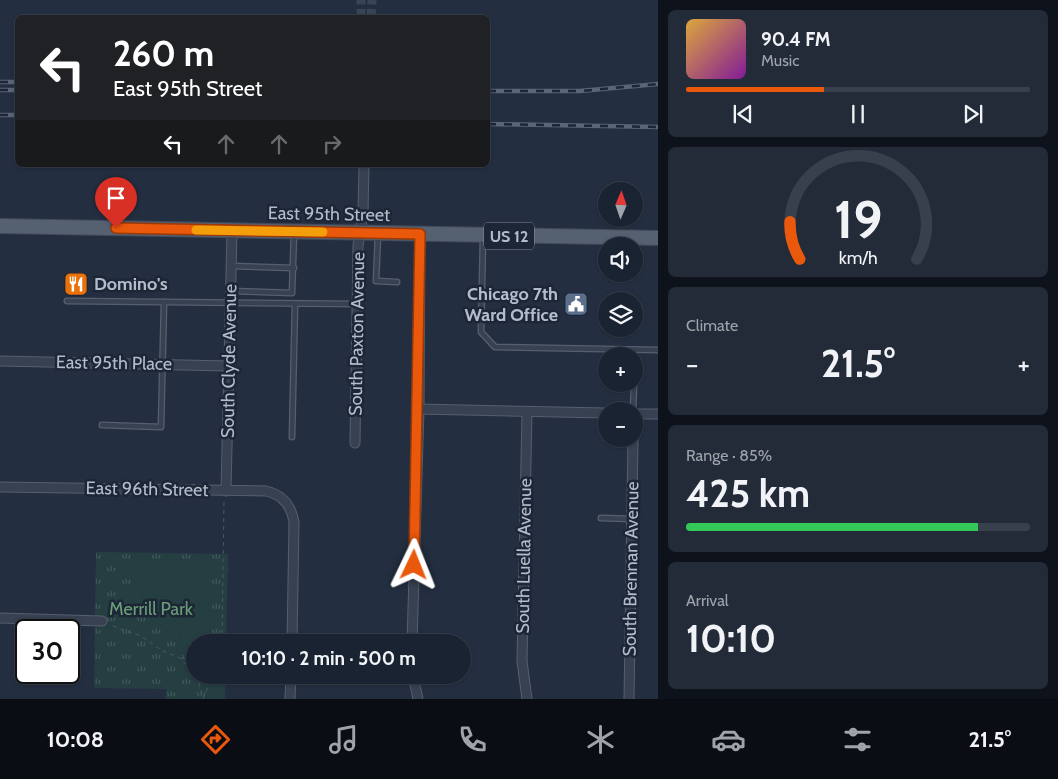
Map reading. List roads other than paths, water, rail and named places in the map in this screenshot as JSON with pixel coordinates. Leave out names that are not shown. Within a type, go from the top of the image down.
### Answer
[{"type":"main road","name":"East 95th Street","points":[[0,226],[658,238]]},
{"type":"street","name":"South Paxton Avenue","points":[[355,443],[357,304],[364,167]]},
{"type":"street","name":"South Clyde Avenue","points":[[225,494],[232,230]]},
{"type":"street","points":[[412,634],[420,234]]},
{"type":"street","name":"East 95th Place","points":[[0,361],[229,366]]},
{"type":"street","points":[[418,409],[598,413]]},
{"type":"street","name":"South Luella Avenue","points":[[526,699],[522,661],[527,412]]},
{"type":"street","points":[[643,413],[658,414]]},
{"type":"street","name":"South Brennan Avenue","points":[[629,699],[633,447]]},
{"type":"street","name":"East 96th Street","points":[[0,486],[275,494],[289,505],[294,522],[292,634]]},
{"type":"street","points":[[0,618],[102,620]]},
{"type":"street","points":[[290,699],[291,684]]},
{"type":"street","points":[[415,684],[418,699]]},
{"type":"lane","points":[[230,291],[292,293],[294,232]]},
{"type":"lane","points":[[378,233],[376,281],[397,282]]},
{"type":"lane","points":[[483,235],[481,332],[495,347],[598,349]]},
{"type":"lane","points":[[231,266],[294,268]]},
{"type":"lane","points":[[67,301],[357,304]]},
{"type":"lane","points":[[102,425],[161,427],[164,302]]},
{"type":"lane","points":[[292,437],[295,304]]},
{"type":"lane","points":[[643,350],[658,350]]},
{"type":"lane","points":[[601,518],[632,519]]},
{"type":"tunnel","points":[[361,0],[361,15]]},
{"type":"tunnel","points":[[371,15],[372,0]]},
{"type":"railway","points":[[0,82],[15,82]]},
{"type":"railway","points":[[490,91],[580,91],[658,84]]},
{"type":"railway","points":[[0,90],[15,90]]},
{"type":"railway","points":[[0,115],[15,115]]},
{"type":"railway","points":[[490,124],[658,127]]},
{"type":"place","name":"Domino's","points":[[76,284]]},
{"type":"place","name":"Chicago 7th Ward Office","points":[[576,304]]},
{"type":"park label","name":"Merrill Park","points":[[151,609]]}]
